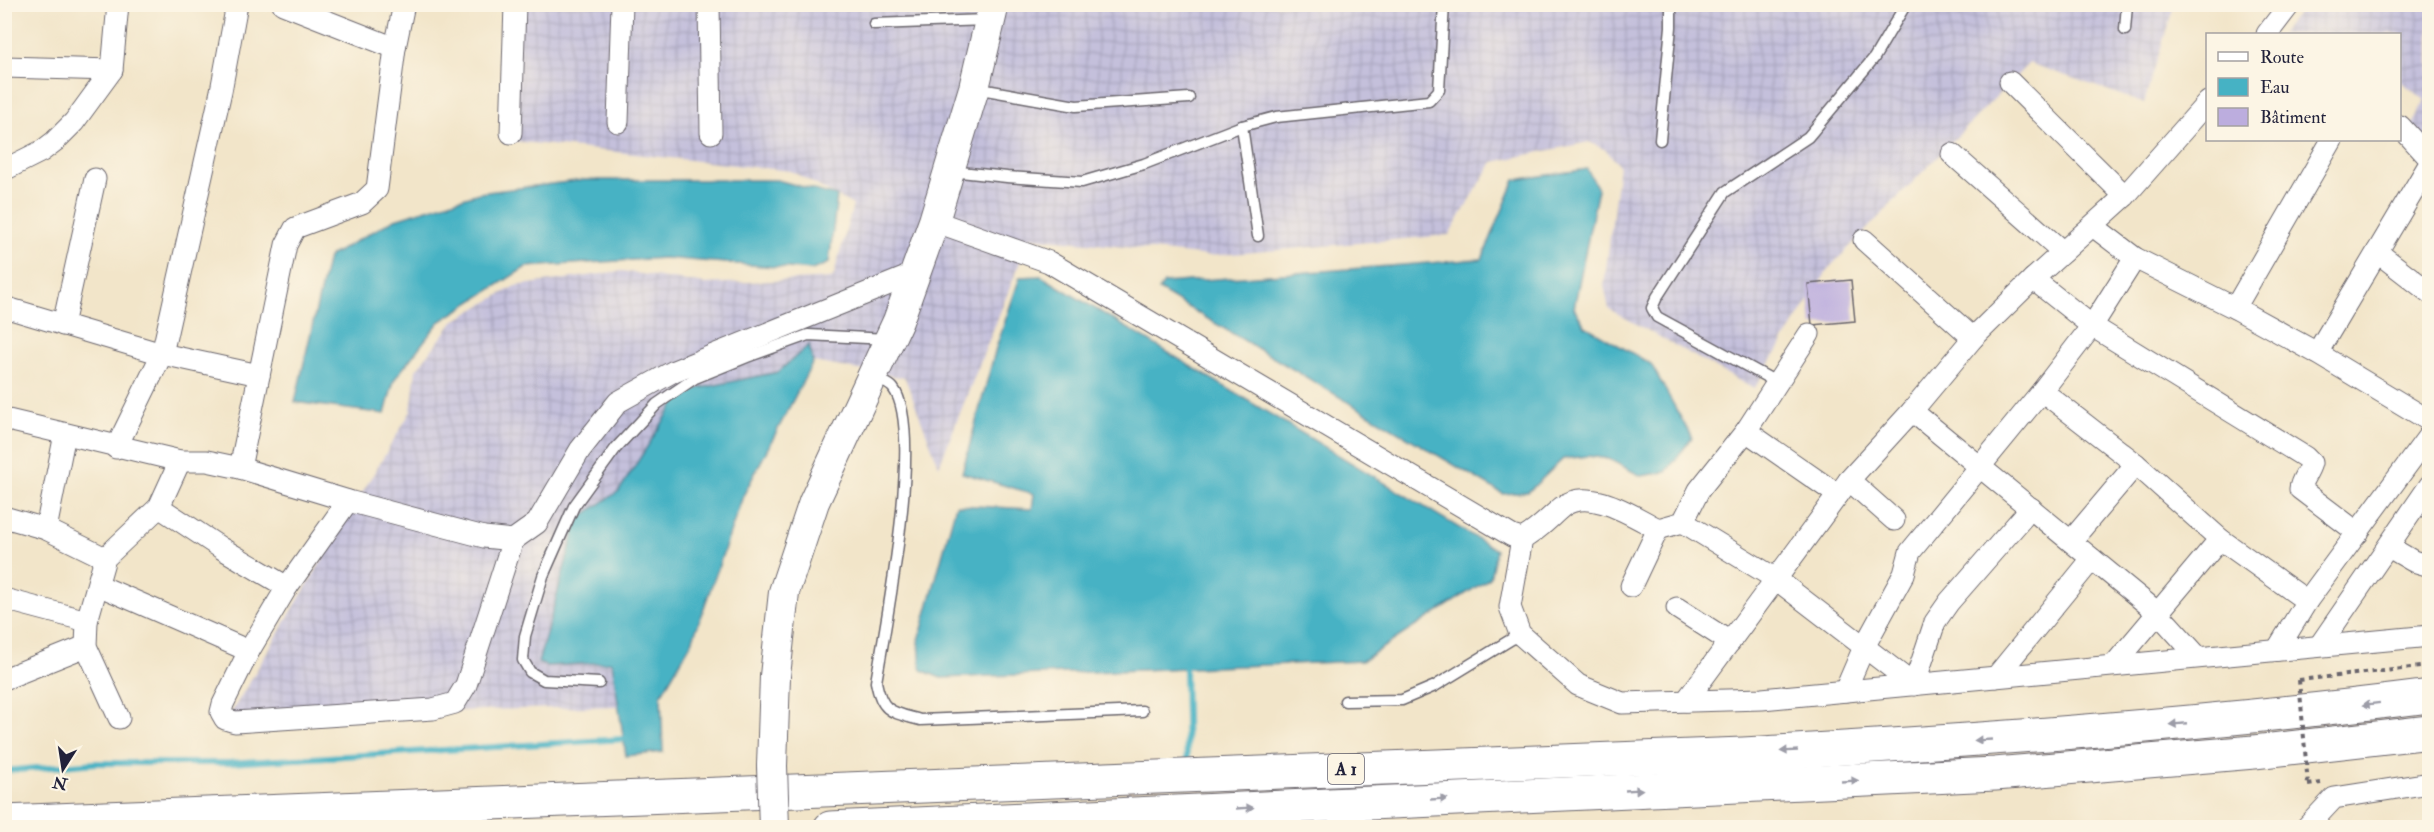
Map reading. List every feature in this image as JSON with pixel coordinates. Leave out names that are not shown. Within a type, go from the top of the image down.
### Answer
[{"type":"highway","name":"A 1","points":[[4,822],[1743,754],[2006,739],[2259,717],[2430,696]]},
{"type":"highway","name":"A 1","points":[[830,828],[1995,774],[2254,752],[2430,732]]},
{"type":"street","points":[[4,170],[42,151],[55,141],[74,123],[111,70],[118,4]]},
{"type":"street","points":[[116,448],[162,354],[221,91],[237,4]]},
{"type":"street","points":[[283,4],[395,48]]},
{"type":"street","points":[[240,468],[286,245],[294,228],[362,202],[377,189],[395,48],[404,4]]},
{"type":"street","points":[[511,133],[515,4]]},
{"type":"street","points":[[618,122],[622,4]]},
{"type":"street","points":[[709,4],[711,133]]},
{"type":"street","points":[[2268,33],[2290,4]]},
{"type":"street","points":[[774,828],[772,766],[775,676],[784,592],[814,502],[891,339],[949,171],[974,88],[992,12]]},
{"type":"street","points":[[4,67],[111,70]]},
{"type":"street","points":[[2010,82],[2125,196]]},
{"type":"street","points":[[1686,701],[1843,487],[1912,411],[1973,338],[2033,279],[2125,196],[2206,104]]},
{"type":"street","points":[[2317,353],[2430,161],[2401,127]]},
{"type":"street","points":[[2235,308],[2331,141]]},
{"type":"street","points":[[1952,154],[2063,252]]},
{"type":"street","points":[[63,325],[95,179]]},
{"type":"street","points":[[933,221],[1049,262],[1512,536],[1522,539],[1532,534],[1565,505],[1591,499],[1612,506],[1658,529],[1683,522],[1776,579],[1914,685]]},
{"type":"street","points":[[2093,226],[2135,258],[2235,308],[2317,353],[2430,421]]},
{"type":"street","points":[[1864,240],[1973,338]]},
{"type":"street","points":[[2376,252],[2430,293]]},
{"type":"street","points":[[1845,691],[1864,647],[1904,574],[1910,552],[2042,391],[2092,326],[2135,258]]},
{"type":"street","points":[[348,501],[287,587],[249,651],[222,704],[221,712],[225,719],[235,722],[433,709],[455,703],[466,686],[513,540],[537,523],[580,450],[618,402],[674,370],[914,274]]},
{"type":"street","points":[[2033,279],[2092,326],[2305,457],[2311,463],[2301,481],[2300,489],[2358,533]]},
{"type":"street","points":[[4,307],[162,354],[259,375]]},
{"type":"street","points":[[1683,522],[1699,490],[1746,431],[1809,334]]},
{"type":"street","points":[[2042,391],[2136,464],[2220,539],[2307,601]]},
{"type":"street","points":[[1912,411],[2158,613],[2198,657]]},
{"type":"street","points":[[4,419],[116,448],[180,461],[207,461],[240,468],[348,501],[484,537],[513,540]]},
{"type":"street","points":[[1746,431],[1843,487],[1894,520]]},
{"type":"street","points":[[46,529],[65,434]]},
{"type":"street","points":[[2277,650],[2307,601],[2430,434]]},
{"type":"street","points":[[119,718],[86,646],[87,621],[105,558],[159,507],[180,461]]},
{"type":"street","points":[[2071,541],[2136,464]]},
{"type":"street","points":[[2320,645],[2430,485]]},
{"type":"street","points":[[159,507],[221,548],[287,587]]},
{"type":"street","points":[[1914,685],[1935,622],[1949,602],[2031,508]]},
{"type":"street","points":[[4,517],[46,529],[105,558]]},
{"type":"street","points":[[1631,586],[1658,529]]},
{"type":"street","points":[[1522,539],[1510,607],[1520,634],[1578,685],[1622,703],[1762,699],[2430,636]]},
{"type":"street","points":[[2114,665],[2220,539]]},
{"type":"street","points":[[2389,547],[2413,561],[2430,566]]},
{"type":"street","points":[[1996,677],[2092,558]]},
{"type":"street","points":[[98,585],[249,651]]},
{"type":"street","points":[[4,599],[87,621]]},
{"type":"street","points":[[1677,609],[1730,642]]},
{"type":"street","points":[[4,679],[86,646]]},
{"type":"street","points":[[2306,828],[2334,798],[2430,783]]},
{"type":"lane","points":[[949,171],[1082,182],[1144,164],[1242,126],[1276,117],[1429,101],[1439,90],[1444,4]]},
{"type":"lane","points":[[1660,140],[1671,27],[1671,4]]},
{"type":"lane","points":[[1778,383],[1657,316],[1652,308],[1725,192],[1808,137],[1874,58],[1906,4]]},
{"type":"lane","points":[[2125,30],[2127,4]]},
{"type":"lane","points":[[874,24],[992,12]]},
{"type":"lane","points":[[974,88],[1076,106],[1189,98]]},
{"type":"lane","points":[[1242,126],[1258,236]]},
{"type":"lane","points":[[599,683],[544,680],[530,672],[523,660],[525,636],[543,576],[574,506],[616,448],[657,404],[695,378],[747,357],[808,335],[891,339]]},
{"type":"lane","points":[[873,376],[892,388],[900,405],[906,442],[903,505],[876,682],[879,698],[889,711],[920,720],[1142,711]]},
{"type":"lane","points":[[1345,701],[1402,700],[1435,686],[1520,634]]},
{"type":"path","points":[[2308,784],[2299,680],[2430,666]]},
{"type":"shaded area","points":[[511,5],[2174,5],[2144,103],[2029,63],[1829,268],[1754,389],[1609,309],[1604,285],[1619,165],[1606,150],[1589,142],[1493,162],[1449,235],[1209,256],[1030,237],[939,466],[905,378],[813,362],[809,345],[778,372],[682,392],[619,491],[578,519],[547,666],[612,662],[619,706],[228,718],[411,411],[416,370],[454,321],[515,286],[622,271],[705,284],[833,278],[853,205],[791,171],[505,140]]},
{"type":"shaded area","points":[[2305,5],[2429,5],[2429,150],[2411,127],[2425,100],[2401,82],[2401,33],[2281,33]]},
{"type":"water","points":[[1587,169],[1598,189],[1574,308],[1585,326],[1651,364],[1692,438],[1666,472],[1641,476],[1609,459],[1588,456],[1563,459],[1528,492],[1503,494],[1159,290],[1164,283],[1482,259],[1515,180]]},
{"type":"water","points":[[584,180],[777,180],[837,196],[829,263],[812,270],[664,258],[526,267],[439,322],[394,380],[385,414],[295,402],[328,257],[395,219],[479,193]]},
{"type":"water","points":[[1041,276],[1496,550],[1490,578],[1362,661],[941,678],[921,670],[919,640],[956,505],[1032,509],[1034,494],[962,473],[996,348],[1020,277]]},
{"type":"water","points":[[809,345],[813,362],[743,496],[692,642],[661,695],[663,752],[626,756],[612,662],[547,666],[538,663],[578,519],[619,491],[682,392],[778,372]]},
{"type":"building","points":[[1851,280],[1855,321],[1812,325],[1808,284]]},
{"type":"waterway","points":[[1185,668],[1187,767]]},
{"type":"waterway","points":[[4,771],[96,763],[229,763],[624,739]]}]
